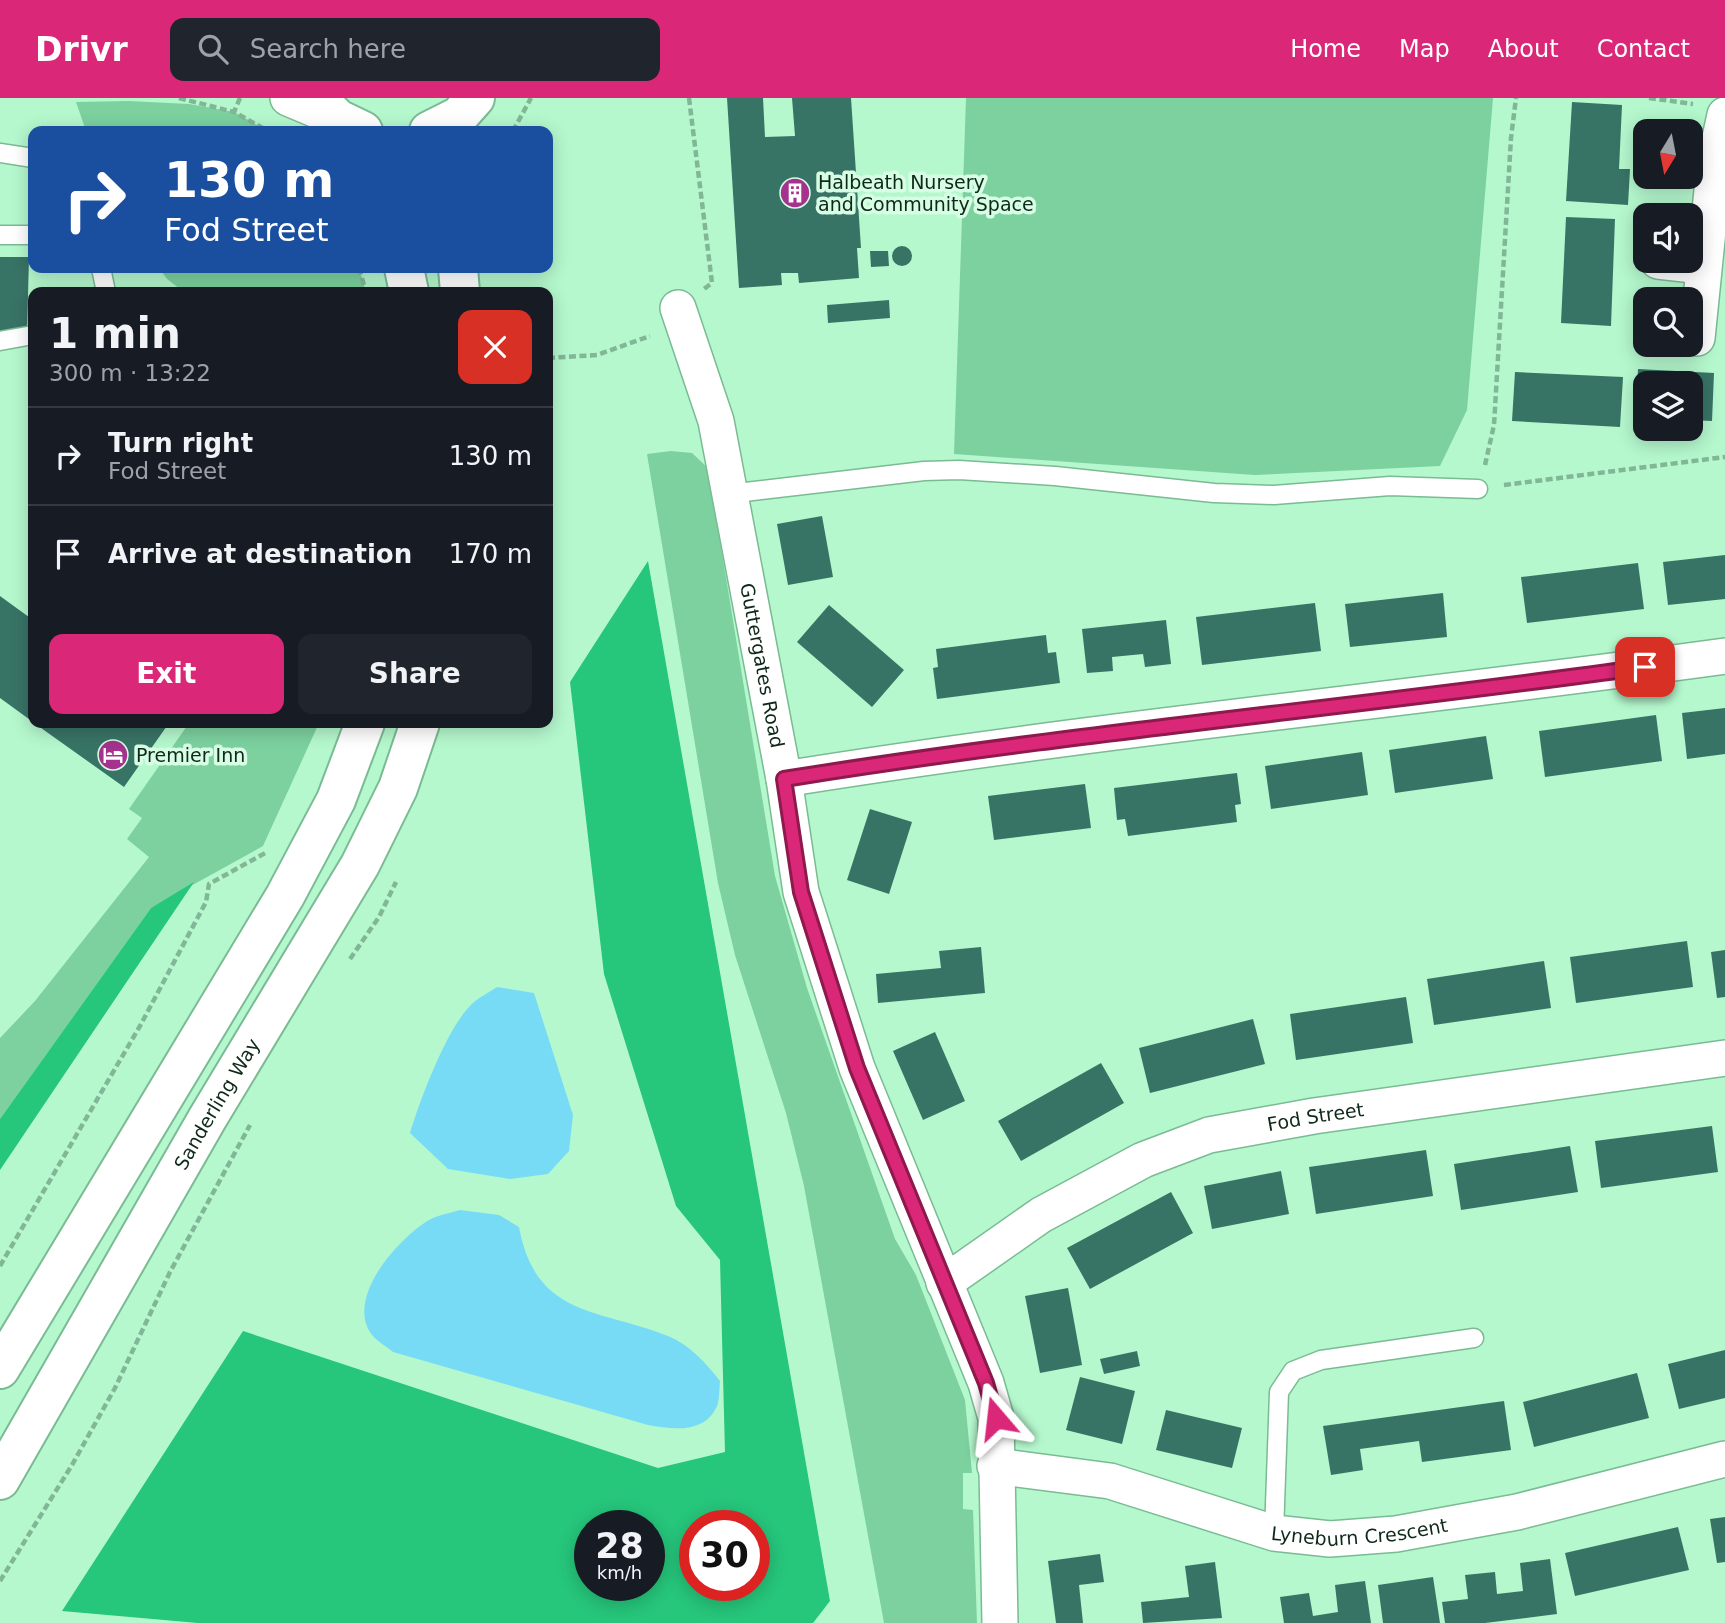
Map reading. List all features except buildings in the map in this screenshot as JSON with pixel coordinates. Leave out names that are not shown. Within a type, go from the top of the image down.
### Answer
[{"type":"street","points":[[288,98],[345,122]]},
{"type":"street","points":[[439,126],[459,116],[477,98]]},
{"type":"street","points":[[472,126],[477,98]]},
{"type":"street","points":[[1703,260],[1720,162],[1712,110]]},
{"type":"street","name":"Guttergates Road","points":[[681,316],[716,421],[784,779],[801,892],[857,1068],[986,1383],[996,1418],[1000,1623]]},
{"type":"street","points":[[784,779],[953,752],[1458,692],[1725,656]]},
{"type":"street","points":[[0,1369],[285,896],[336,800],[363,728]]},
{"type":"street","name":"Sanderling Way","points":[[0,1480],[207,1119],[355,875],[398,788],[418,728]]},
{"type":"street","name":"Fod Street","points":[[944,1283],[1041,1214],[1143,1160],[1209,1135],[1314,1116],[1725,1058]]},
{"type":"street","name":"Lyneburn Crescent","points":[[995,1466],[1110,1481],[1274,1533],[1329,1539],[1396,1534],[1517,1512],[1725,1459]]},
{"type":"lane","points":[[0,153],[28,157]]},
{"type":"lane","points":[[0,235],[28,235]]},
{"type":"lane","points":[[0,341],[28,336]]},
{"type":"lane","points":[[728,494],[924,471],[959,470],[1055,476],[1214,493],[1274,495],[1390,486],[1478,489]]},
{"type":"lane","points":[[1274,1533],[1279,1392],[1293,1371],[1321,1360],[1474,1338]]},
{"type":"path","points":[[180,98],[234,112],[259,126]]},
{"type":"path","points":[[234,112],[240,98]]},
{"type":"path","points":[[516,126],[531,98]]},
{"type":"path","points":[[553,358],[597,355],[681,316],[712,283],[689,98]]},
{"type":"path","points":[[1516,98],[1511,138],[1494,425],[1478,489],[1725,457]]},
{"type":"path","points":[[1649,98],[1712,110]]},
{"type":"path","points":[[0,1266],[147,1014],[206,902],[209,884],[267,852],[275,840]]},
{"type":"path","points":[[342,972],[379,917],[401,872]]},
{"type":"path","points":[[0,1581],[72,1465],[115,1388],[170,1272],[256,1114]]},
{"type":"green space","points":[[966,98],[1493,98],[1467,410],[1440,466],[1255,475],[954,454]]},
{"type":"green space","points":[[76,102],[189,104],[234,112],[259,126],[84,126]]},
{"type":"green space","points":[[163,273],[360,273],[365,287],[177,287]]},
{"type":"green space","points":[[671,451],[692,453],[708,468],[775,876],[807,988],[895,1239],[916,1275],[965,1400],[972,1473],[963,1473],[963,1509],[973,1510],[977,1623],[884,1623],[804,1186],[786,1113],[735,955],[718,883],[647,454]]},
{"type":"green space","points":[[648,561],[830,1601],[813,1623],[198,1623],[62,1611],[243,1331],[658,1468],[725,1452],[720,1260],[676,1206],[604,974],[570,682]]},
{"type":"green space","points":[[186,728],[317,728],[263,846],[151,908],[0,1119],[0,1038],[35,1001],[149,857],[127,839],[142,818],[129,809]]},
{"type":"green space","points":[[194,882],[0,1170],[0,1119],[151,908]]},
{"type":"water","points":[[497,987],[534,993],[573,1115],[569,1151],[548,1174],[510,1179],[448,1169],[410,1133],[428,1083],[454,1027],[474,1002]]},
{"type":"water","points":[[460,1210],[499,1215],[519,1227],[527,1257],[540,1278],[555,1294],[595,1313],[668,1336],[690,1349],[720,1381],[718,1404],[709,1418],[685,1428],[648,1425],[393,1352],[372,1335],[365,1320],[365,1304],[379,1270],[390,1255],[417,1229],[433,1218]]},
{"type":"place","name":"Halbeath Nursery and Community Space","points":[[795,193]]},
{"type":"place","name":"Premier Inn","points":[[113,755]]},
{"type":"route","points":[[996,1418],[986,1383],[857,1068],[801,892],[784,779],[953,752],[1645,667]]}]
